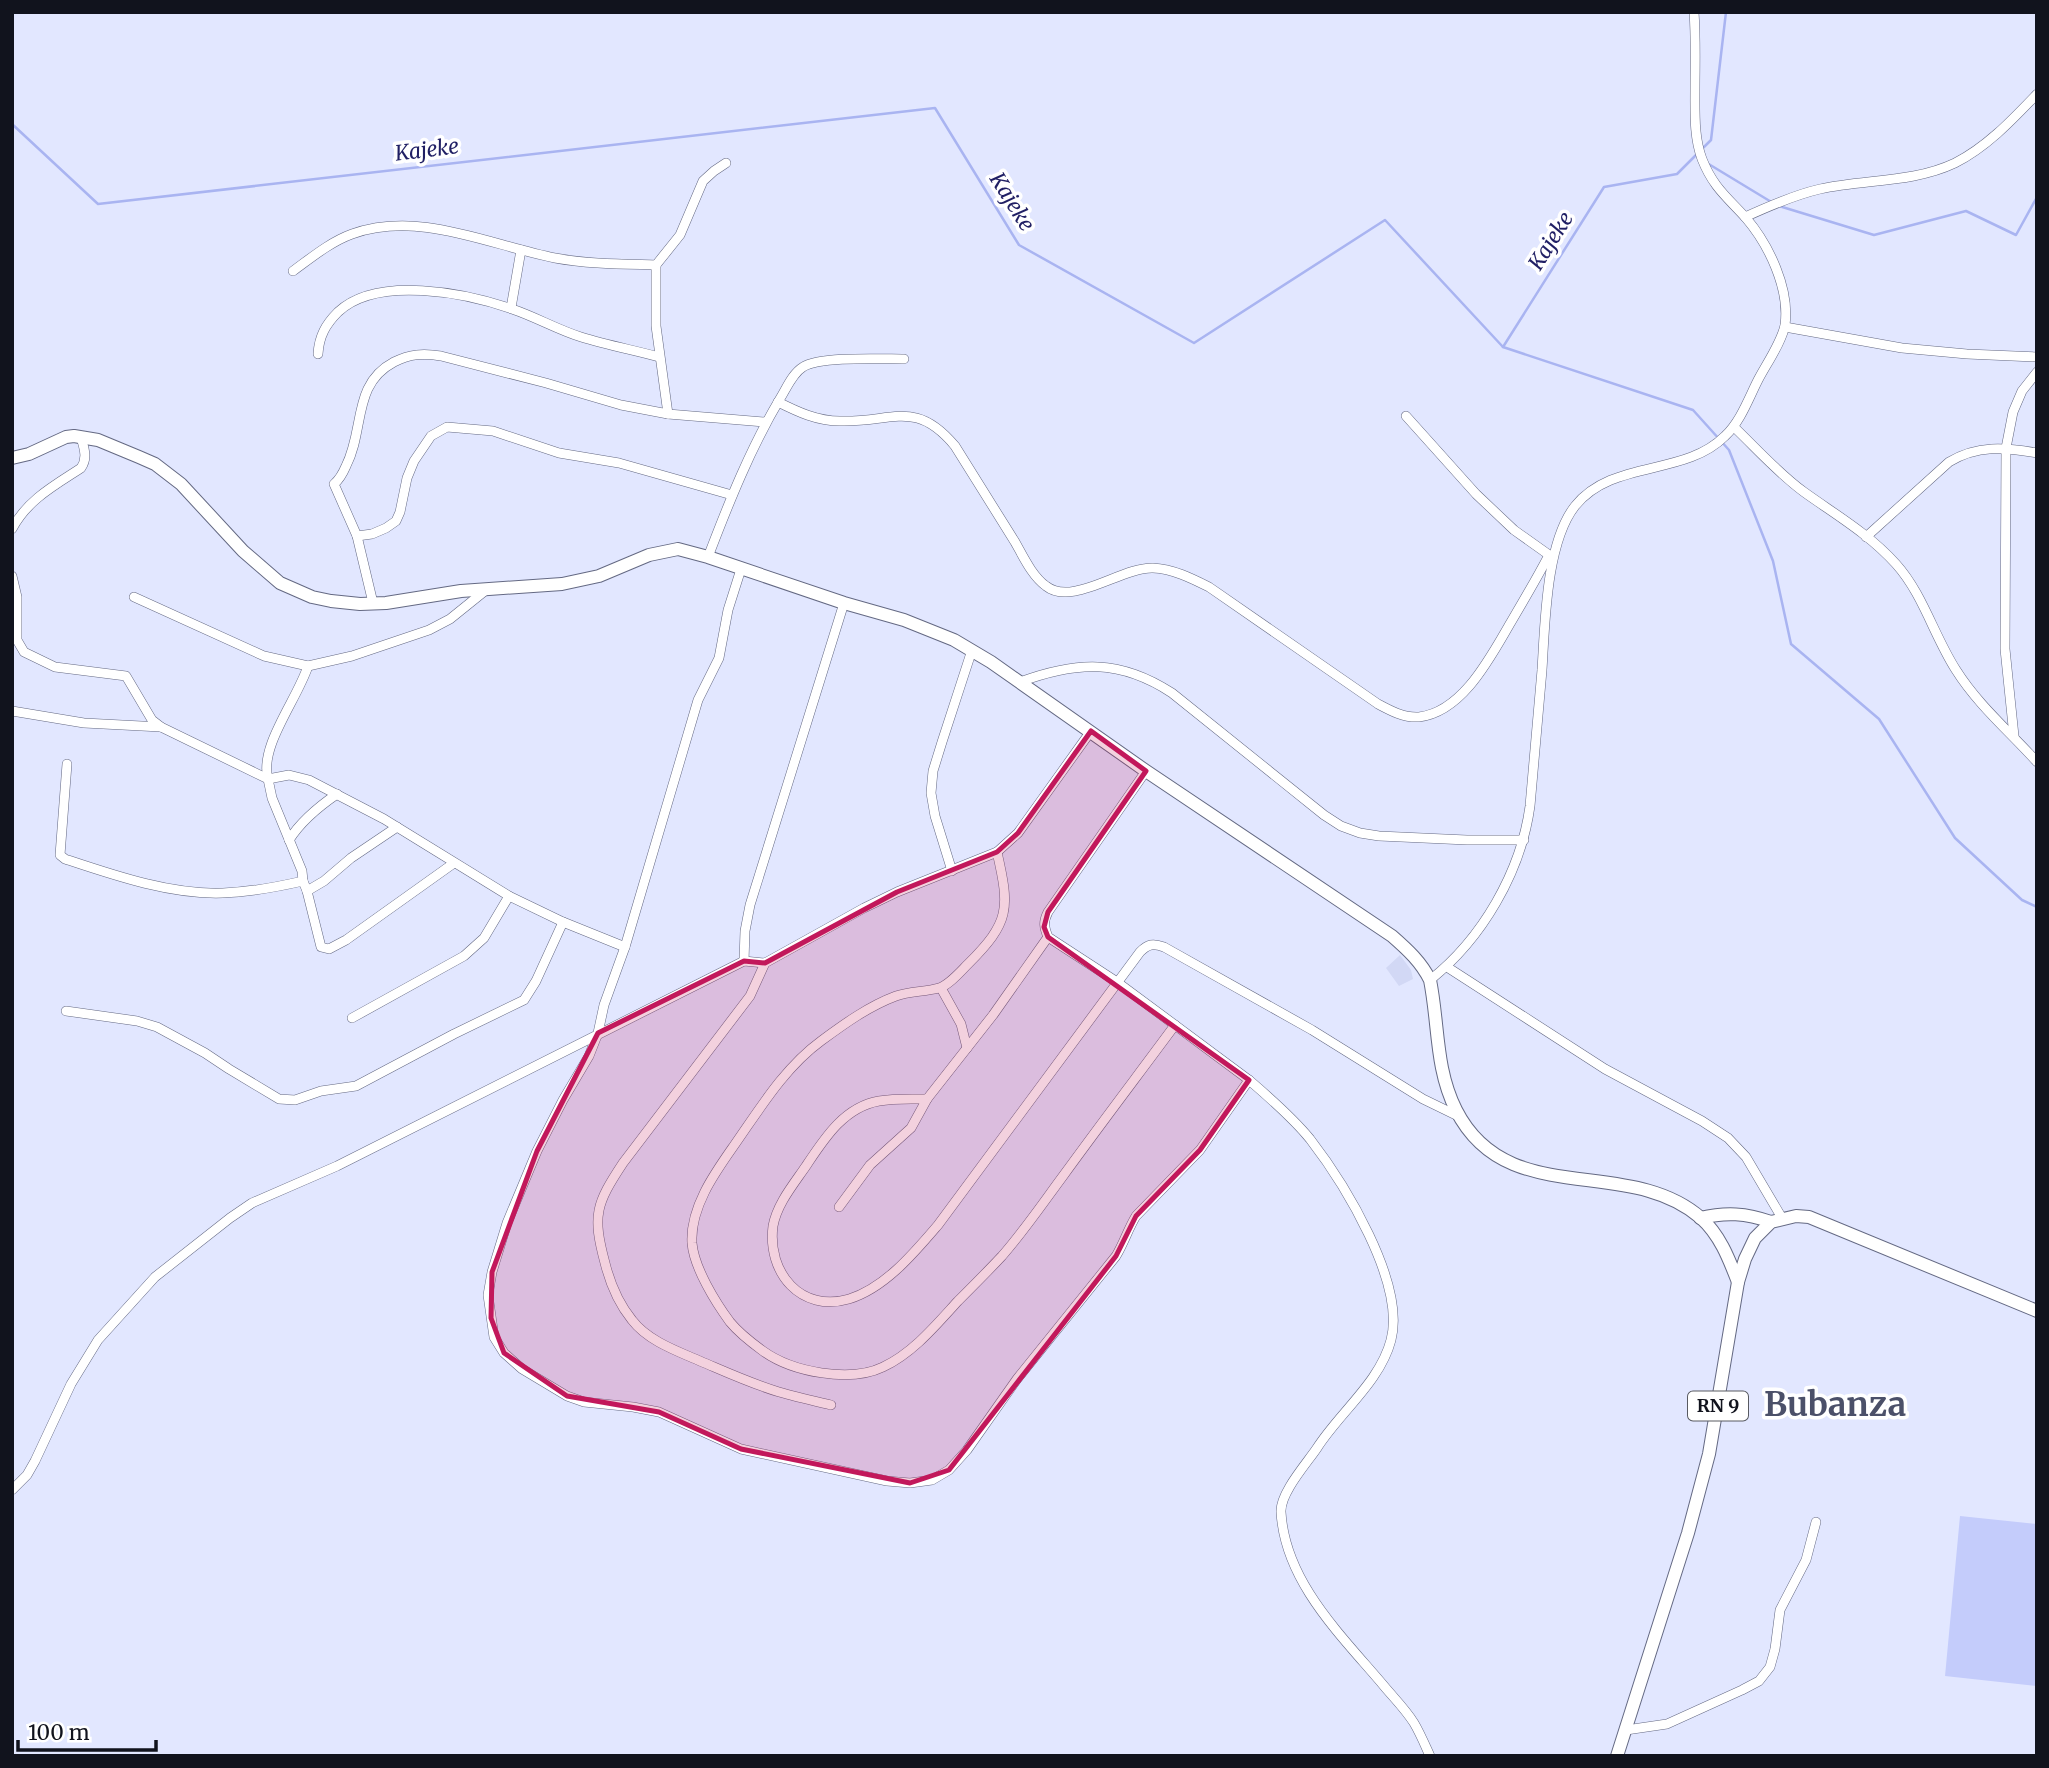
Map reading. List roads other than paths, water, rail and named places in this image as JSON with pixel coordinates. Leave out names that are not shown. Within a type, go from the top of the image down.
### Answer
[{"type":"main road","points":[[12,458],[29,454],[66,437],[80,437],[98,440],[155,464],[181,484],[243,551],[280,583],[312,597],[331,601],[373,603],[581,581],[649,555],[677,549],[904,620],[942,635],[972,650],[1020,682],[1146,771],[1392,936],[1412,953],[1430,980],[1442,1075],[1460,1117],[1480,1144],[1499,1158],[1523,1169],[1644,1189],[1681,1205],[1700,1218],[1723,1247],[1738,1282]]},
{"type":"main road","points":[[1700,1218],[1728,1213],[1777,1220],[1796,1216],[1809,1217],[2037,1311]]},
{"type":"main road","name":"RN 9","points":[[1618,1756],[1688,1532],[1709,1454],[1738,1282],[1749,1249],[1762,1230],[1777,1220]]},
{"type":"street","points":[[778,402],[821,420],[842,422],[893,416],[930,421],[944,432],[955,446],[1026,561],[1046,587],[1060,592],[1076,591],[1133,570],[1152,568],[1188,576],[1209,587],[1378,704],[1398,715],[1418,717],[1436,712],[1451,704],[1467,689],[1494,651],[1551,556],[1574,508],[1587,493],[1602,483],[1627,473],[1696,456],[1712,448],[1734,427],[1784,327],[1784,304],[1779,280],[1765,247],[1745,218],[1712,180],[1697,141],[1695,12]]},
{"type":"street","points":[[1745,218],[1780,202],[1820,189],[1904,178],[1956,163],[2001,131],[2037,94]]},
{"type":"street","points":[[668,414],[656,326],[656,265],[680,235],[703,181],[726,163]]},
{"type":"street","points":[[293,271],[350,235],[381,228],[415,226],[441,229],[521,250],[585,262],[656,265]]},
{"type":"street","points":[[511,309],[521,250]]},
{"type":"street","points":[[318,354],[318,344],[328,321],[344,306],[379,292],[408,290],[441,292],[511,309],[580,337],[659,357]]},
{"type":"street","points":[[1784,327],[1912,349],[2037,357]]},
{"type":"street","points":[[373,603],[357,536],[334,484],[350,458],[364,395],[369,385],[377,374],[402,358],[427,353],[621,405],[668,414],[765,422]]},
{"type":"street","points":[[708,557],[765,422],[793,376],[813,362],[904,359]]},
{"type":"street","points":[[2015,737],[2005,649],[2006,448],[2013,412],[2022,391],[2037,372]]},
{"type":"street","points":[[1406,416],[1476,494],[1514,530],[1551,556]]},
{"type":"street","points":[[357,536],[372,534],[397,521],[407,478],[414,461],[431,436],[447,427],[493,431],[559,453],[619,463],[732,495]]},
{"type":"street","points":[[1734,427],[1787,479],[1849,522],[1897,565],[1919,598],[1957,672],[2037,762]]},
{"type":"street","points":[[12,529],[45,491],[85,463],[85,451],[80,437]]},
{"type":"street","points":[[1867,537],[1955,458],[1976,450],[2006,448],[2037,453]]},
{"type":"street","points":[[1430,980],[1447,967],[1490,912],[1524,840],[1530,806],[1551,556]]},
{"type":"street","points":[[741,569],[727,610],[719,658],[698,700],[625,947],[604,1005],[598,1033],[589,1056],[537,1151],[507,1223],[492,1272],[488,1295],[491,1318],[494,1337],[504,1353],[522,1369],[567,1396],[583,1402],[659,1412],[741,1449],[887,1480],[910,1483],[932,1480],[949,1470],[967,1450],[1017,1379],[1116,1256],[1136,1216],[1200,1150],[1249,1080]]},
{"type":"street","points":[[12,576],[18,597],[18,640],[24,652],[55,667],[126,676],[152,720],[160,727],[268,779],[294,775],[309,780],[397,827],[509,896],[625,947]]},
{"type":"street","points":[[134,597],[264,656],[308,666],[352,656],[429,630],[450,619],[486,590]]},
{"type":"street","points":[[744,961],[745,931],[750,905],[844,603]]},
{"type":"street","points":[[952,871],[934,816],[931,793],[933,771],[972,650]]},
{"type":"street","points":[[308,666],[268,752],[266,765],[272,798],[302,871],[321,947],[329,949],[346,940],[454,863]]},
{"type":"street","points":[[1020,682],[1064,669],[1111,667],[1134,672],[1172,693],[1341,826],[1379,836],[1524,840]]},
{"type":"street","points":[[12,711],[84,723],[160,727]]},
{"type":"street","points":[[12,1490],[27,1475],[71,1384],[98,1340],[155,1277],[252,1203],[337,1166],[744,961],[765,963],[897,892],[998,852],[1018,834],[1091,731]]},
{"type":"street","points":[[67,764],[60,855],[65,859],[148,884],[221,893],[305,886],[324,881],[351,858],[397,827]]},
{"type":"street","points":[[1146,771],[1048,912],[1044,927],[1048,937],[1117,982],[1249,1080],[1308,1137],[1351,1198],[1383,1269],[1393,1306],[1391,1340],[1381,1364],[1348,1409],[1328,1430],[1292,1484],[1281,1509],[1284,1532],[1292,1562],[1320,1611],[1413,1722],[1430,1756]]},
{"type":"street","points":[[289,840],[294,831],[316,809],[337,794]]},
{"type":"street","points":[[998,852],[1006,901],[1003,918],[994,936],[941,988],[923,989],[889,999],[818,1043],[777,1084],[726,1157],[701,1200],[692,1244],[698,1265],[711,1292],[739,1331],[770,1356],[797,1367],[837,1374],[869,1372],[893,1362],[925,1336],[1003,1254],[1175,1025]]},
{"type":"street","points":[[352,1017],[464,956],[484,938],[509,896]]},
{"type":"street","points":[[66,1011],[137,1021],[157,1027],[279,1099],[295,1100],[321,1091],[356,1086],[524,1000],[536,981],[563,922]]},
{"type":"street","points":[[839,1207],[870,1165],[911,1128],[927,1099],[1006,998],[1048,937]]},
{"type":"street","points":[[927,1099],[877,1101],[855,1110],[838,1123],[822,1141],[779,1206],[773,1226],[777,1266],[786,1281],[800,1294],[816,1301],[835,1302],[852,1298],[873,1287],[917,1249],[938,1225],[1117,982],[1147,946],[1155,944],[1164,947],[1312,1030],[1423,1099],[1460,1117]]},
{"type":"street","points":[[765,963],[750,996],[605,1191],[598,1210],[598,1228],[608,1275],[619,1299],[633,1322],[653,1338],[673,1350],[747,1380],[779,1392],[831,1405]]},
{"type":"street","points":[[1447,967],[1605,1069],[1702,1121],[1728,1138],[1746,1157],[1777,1220]]},
{"type":"street","points":[[941,988],[961,1024],[967,1048]]},
{"type":"street","points":[[1626,1730],[1667,1724],[1759,1681],[1770,1667],[1780,1610],[1806,1560],[1816,1522]]},
{"type":"waterway","name":"Kajeke","points":[[1703,148],[1711,140],[1726,12]]},
{"type":"waterway","name":"Kajeke","points":[[12,124],[98,204],[935,108],[1019,245],[1194,343],[1385,220],[1503,347],[1604,187],[1677,174],[1698,153]]},
{"type":"waterway","points":[[1707,163],[1773,203]]},
{"type":"waterway","points":[[1779,206],[1874,235],[1966,211],[2016,235],[2037,197]]},
{"type":"waterway","points":[[1503,347],[1693,410],[1729,450],[1773,561],[1791,644],[1879,719],[1955,838],[2022,900],[2037,907]]},
{"type":"district","name":"Bubanza","points":[[1835,1404]]}]
